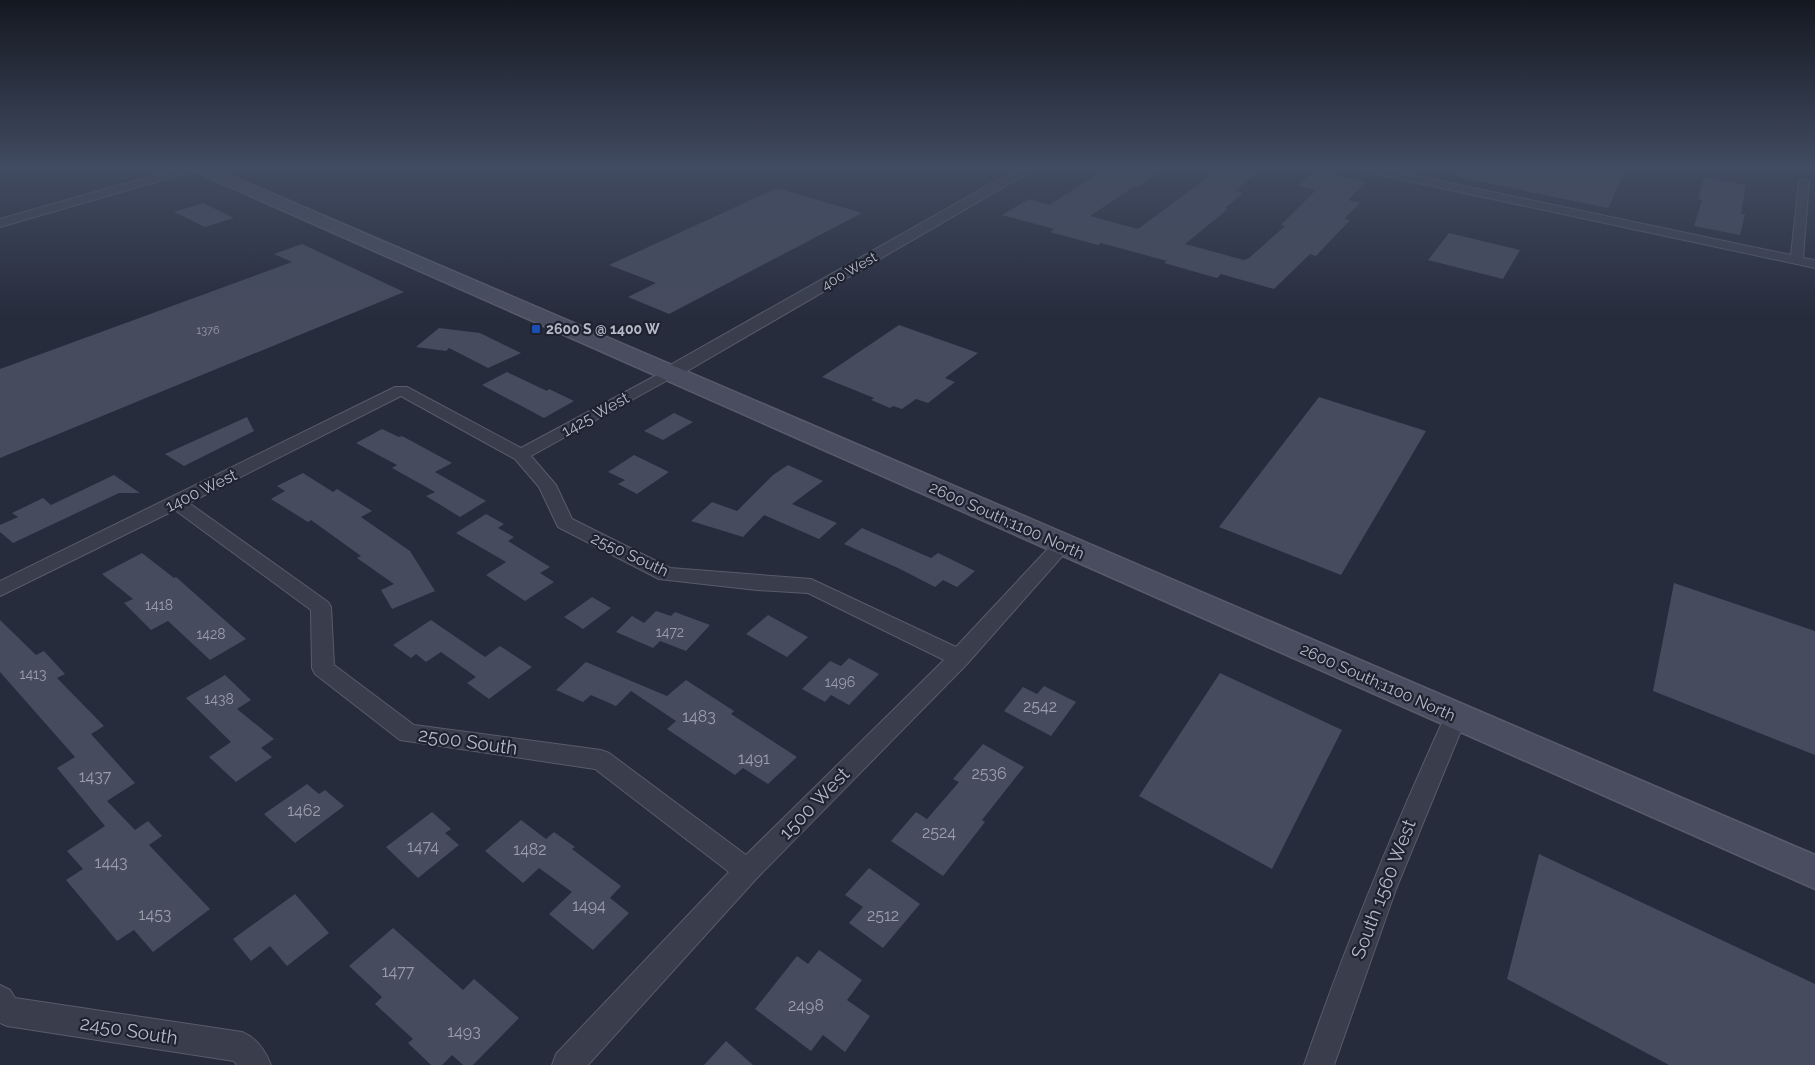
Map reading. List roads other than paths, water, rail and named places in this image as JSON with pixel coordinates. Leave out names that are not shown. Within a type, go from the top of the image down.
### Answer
[{"type":"main road","name":"2600 South;1100 North","points":[[313,218],[1815,872]]},
{"type":"street","points":[[0,223],[19,218]]},
{"type":"street","name":"400 West","points":[[670,373],[942,218]]},
{"type":"street","points":[[1597,218],[1815,264]]},
{"type":"street","points":[[1797,260],[1801,218]]},
{"type":"street","name":"1425 West","points":[[521,455],[670,373]]},
{"type":"street","name":"2550 South","points":[[401,390],[521,455],[547,485],[565,523],[666,574],[811,586],[959,658]]},
{"type":"street","name":"1400 West","points":[[0,589],[401,390]]},
{"type":"street","name":"2500 South","points":[[176,502],[321,607],[322,668],[408,733],[601,760],[748,871]]},
{"type":"street","name":"1500 West","points":[[568,1065],[748,871],[959,658],[1063,544]]},
{"type":"street","name":"South 1560 West","points":[[1319,1065],[1340,1003],[1408,824],[1456,716]]},
{"type":"street","name":"2450 South","points":[[0,1000],[7,1011],[242,1047],[256,1065]]},
{"type":"place","name":"2600 S @ 1400 W","points":[[536,329]]}]
